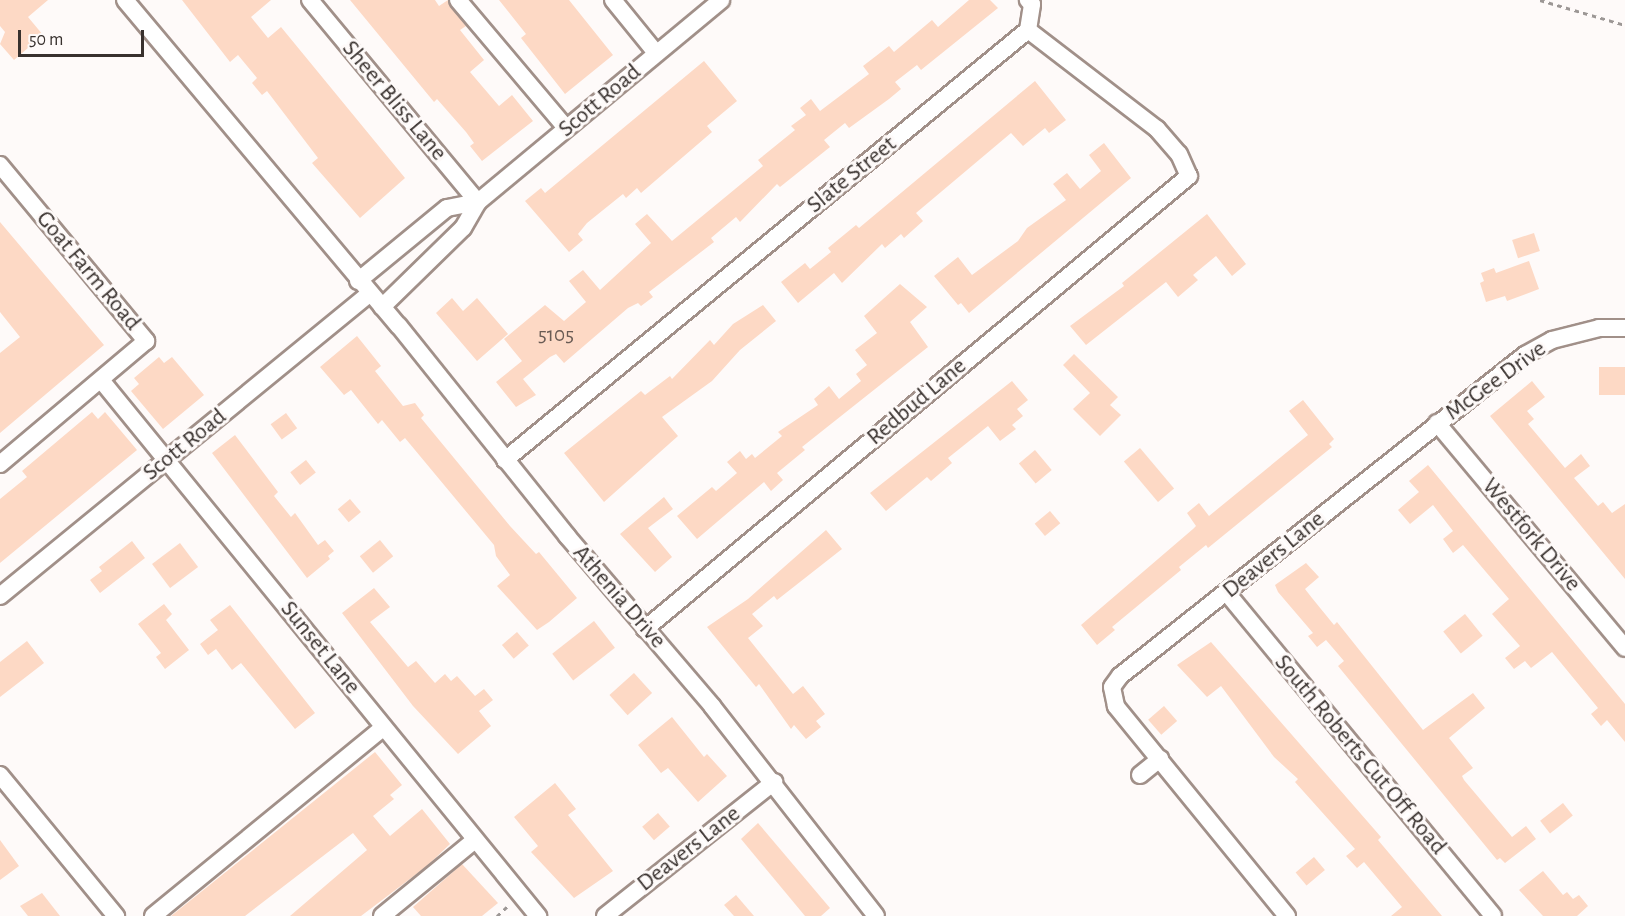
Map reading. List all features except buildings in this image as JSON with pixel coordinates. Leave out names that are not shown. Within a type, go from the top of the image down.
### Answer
[{"type":"street","name":"Athenia Drive","points":[[125,0],[774,782],[876,916]]},
{"type":"street","name":"Sheer Bliss Lane","points":[[310,0],[478,202]]},
{"type":"street","points":[[459,0],[566,129]]},
{"type":"street","points":[[613,0],[656,53]]},
{"type":"street","name":"Scott Road","points":[[382,307],[463,228],[478,202],[721,0]]},
{"type":"street","points":[[1028,0],[1032,4],[1028,30]]},
{"type":"street","name":"Redbud Lane","points":[[645,628],[1189,176],[1179,154],[1157,129],[1028,30]]},
{"type":"street","name":"Slate Street","points":[[505,460],[1028,30]]},
{"type":"street","name":"Goat Farm Road","points":[[0,165],[146,341],[0,464]]},
{"type":"street","name":"Scott Road","points":[[0,596],[166,460],[364,287],[447,208],[478,202]]},
{"type":"street","name":"McGee Drive","points":[[1437,423],[1525,355],[1552,340],[1599,328],[1625,328]]},
{"type":"street","name":"Sunset Lane","points":[[101,380],[538,916]]},
{"type":"street","name":"Deavers Lane","points":[[1160,759],[1116,706],[1112,687],[1120,676],[1227,593],[1437,423]]},
{"type":"street","name":"Westfork Drive","points":[[1437,423],[1625,648]]},
{"type":"street","name":"South Roberts Cut Off Road","points":[[1227,593],[1493,916]]},
{"type":"street","points":[[153,916],[384,727]]},
{"type":"street","points":[[1140,775],[1160,759],[1287,916]]},
{"type":"street","points":[[0,775],[116,916]]},
{"type":"street","name":"Deavers Lane","points":[[605,916],[774,782]]},
{"type":"street","points":[[382,916],[475,840]]},
{"type":"path","points":[[1540,0],[1625,25]]}]
